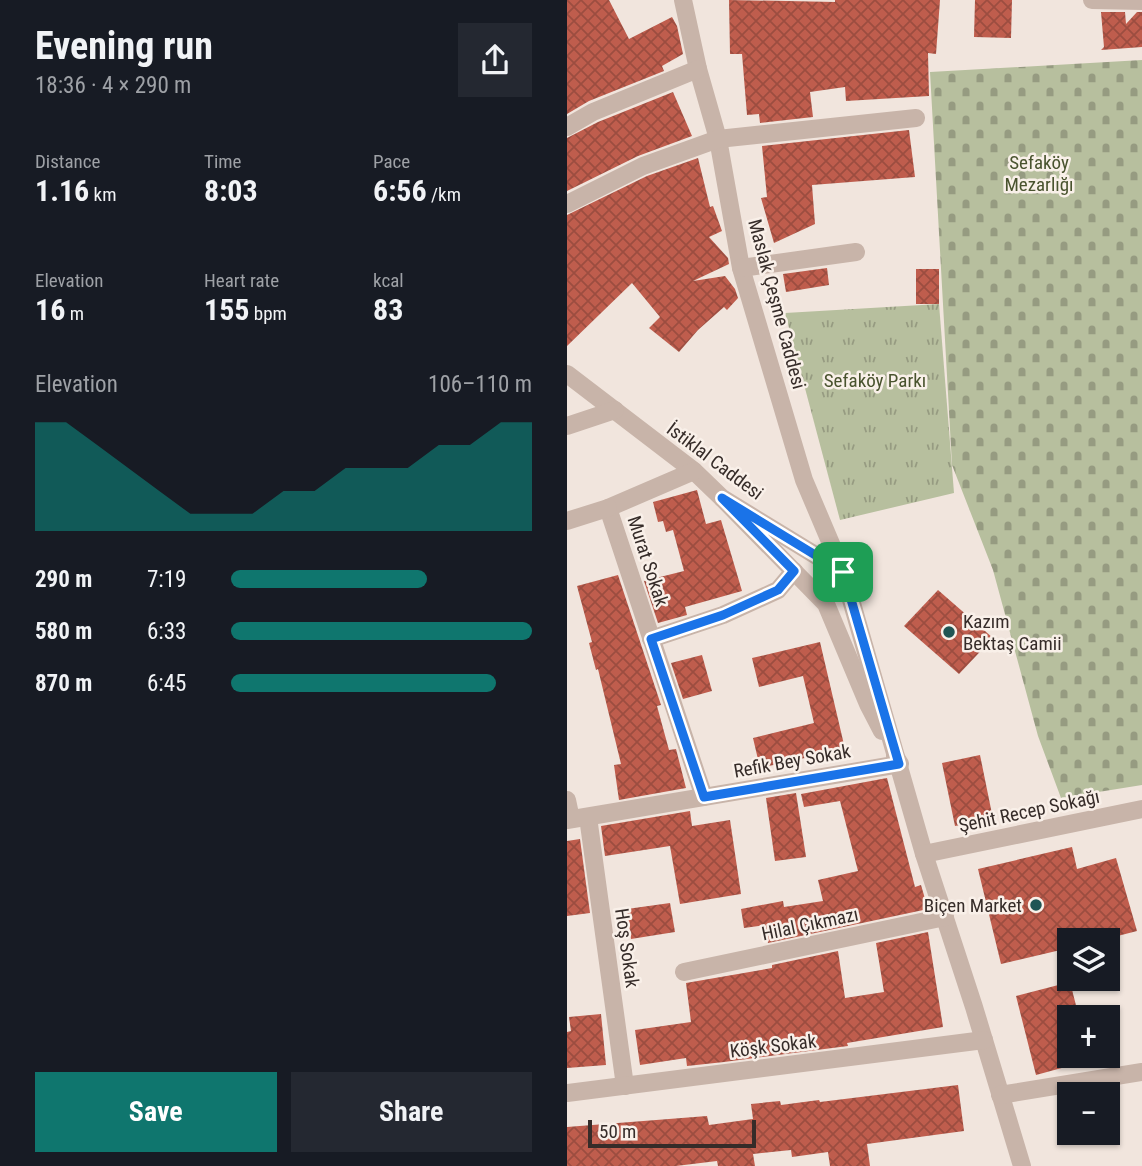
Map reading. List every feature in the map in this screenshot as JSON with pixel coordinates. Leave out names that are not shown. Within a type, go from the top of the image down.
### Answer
[{"type":"street","name":"Maslak Çeşme Caddesi","points":[[683,0],[698,69],[718,139],[741,268],[804,481],[843,572],[899,764]]},
{"type":"street","points":[[1092,0],[1142,2]]},
{"type":"street","points":[[567,127],[593,113],[698,69]]},
{"type":"street","points":[[567,204],[643,166],[718,139],[916,118]]},
{"type":"street","points":[[741,268],[856,252]]},
{"type":"street","name":"İstiklal Caddesi","points":[[567,374],[694,471],[722,498],[843,572]]},
{"type":"street","points":[[567,426],[615,410]]},
{"type":"street","name":"Murat Sokak","points":[[694,471],[608,508],[704,797]]},
{"type":"street","points":[[722,498],[826,604],[868,704],[899,764],[924,854],[1022,1166]]},
{"type":"street","points":[[567,521],[608,508]]},
{"type":"street","points":[[651,639],[723,615],[778,590],[794,571]]},
{"type":"street","name":"Refik Bey Sokak","points":[[576,819],[899,764]]},
{"type":"street","name":"Hoş Sokak","points":[[567,800],[576,819],[625,1086]]},
{"type":"street","name":"Şehit Recep Sokağı","points":[[924,854],[1142,809]]},
{"type":"street","name":"Hilal Çıkmazı","points":[[684,972],[945,918]]},
{"type":"street","name":"Köşk Sokak","points":[[567,1093],[984,1040]]},
{"type":"street","points":[[1000,1095],[1142,1072]]},
{"type":"green space","name":"Sefaköy Mezarlığı","points":[[1142,60],[1142,785],[1061,798],[1038,736],[993,570],[952,465],[930,72]]},
{"type":"green space","name":"Sefaköy Parkı","points":[[939,304],[954,493],[840,520],[785,313]]},
{"type":"building","points":[[567,0],[609,0],[629,39],[672,17],[677,26],[683,54],[662,66],[664,71],[589,101],[567,114]]},
{"type":"building","points":[[729,0],[940,0],[936,54],[928,53],[929,96],[846,101],[845,87],[810,92],[813,117],[760,123],[759,114],[747,115],[742,54],[730,54]]},
{"type":"building","points":[[975,0],[1012,0],[1011,38],[974,37]]},
{"type":"building","points":[[1101,12],[1125,12],[1126,24],[1137,12],[1142,12],[1142,47],[1101,50],[1104,47]]},
{"type":"building","points":[[673,92],[692,136],[638,156],[567,191],[567,138],[598,122]]},
{"type":"building","points":[[909,130],[915,177],[812,185],[815,224],[774,243],[761,198],[767,197],[762,146]]},
{"type":"building","points":[[698,158],[710,207],[713,206],[722,231],[709,237],[728,258],[729,264],[693,281],[725,276],[738,298],[727,310],[724,307],[698,330],[679,352],[649,328],[660,317],[632,283],[567,346],[567,215],[647,176]]},
{"type":"building","points":[[827,268],[829,285],[786,292],[783,274]]},
{"type":"building","points":[[916,269],[939,269],[939,304],[916,304]]},
{"type":"building","points":[[697,490],[706,524],[721,520],[742,591],[685,607],[687,615],[658,623],[644,581],[684,571],[673,530],[666,532],[663,521],[658,522],[653,502]]},
{"type":"building","points":[[618,575],[661,705],[657,706],[669,750],[676,749],[686,788],[619,800],[614,765],[621,764],[577,586]]},
{"type":"building","name":"Kazım Bektaş Camii","points":[[938,590],[993,638],[959,674],[904,626]]},
{"type":"building","points":[[820,642],[845,749],[760,768],[753,738],[814,723],[803,676],[759,687],[752,658]]},
{"type":"building","points":[[702,655],[712,691],[683,699],[671,663]]},
{"type":"building","points":[[980,755],[993,819],[955,826],[942,763]]},
{"type":"building","points":[[887,778],[915,887],[921,885],[928,909],[768,943],[765,925],[744,928],[741,909],[783,901],[784,907],[823,901],[818,880],[858,871],[840,801],[804,807],[801,794]]},
{"type":"building","points":[[796,793],[806,857],[775,861],[766,798]]},
{"type":"building","points":[[690,811],[692,826],[730,820],[741,894],[680,904],[670,846],[605,856],[601,826]]},
{"type":"building","points":[[580,839],[590,913],[567,916],[567,841]]},
{"type":"building","name":"Biçen Market","points":[[1072,847],[1077,869],[1116,858],[1137,931],[1120,935],[1120,928],[1057,928],[1057,951],[1001,964],[978,869]]},
{"type":"building","points":[[670,903],[675,932],[631,939],[627,909]]},
{"type":"building","points":[[928,932],[943,1027],[847,1043],[848,1046],[724,1062],[687,1066],[686,1058],[640,1065],[635,1030],[691,1022],[686,983],[772,968],[772,965],[838,951],[845,998],[884,992],[876,943]]},
{"type":"building","points":[[1057,985],[1057,991],[1072,991],[1076,1005],[1057,1005],[1057,1068],[1062,1068],[1036,1075],[1016,996]]},
{"type":"building","points":[[601,1014],[606,1065],[567,1068],[567,1032],[571,1031],[569,1017]]},
{"type":"building","points":[[958,1085],[964,1131],[867,1144],[870,1166],[830,1166],[828,1152],[792,1157],[791,1150],[753,1154],[755,1166],[718,1166],[717,1161],[676,1166],[567,1166],[567,1127],[707,1116],[709,1125],[753,1119],[751,1104],[780,1101],[781,1105],[820,1102]]},
{"type":"place","name":"Kazım Bektaş Camii","points":[[949,632]]},
{"type":"place","name":"Biçen Market","points":[[1036,905]]},
{"type":"route","points":[[722,498],[843,572],[899,764],[704,797],[651,639],[723,615],[778,590],[794,571],[722,498]]}]
